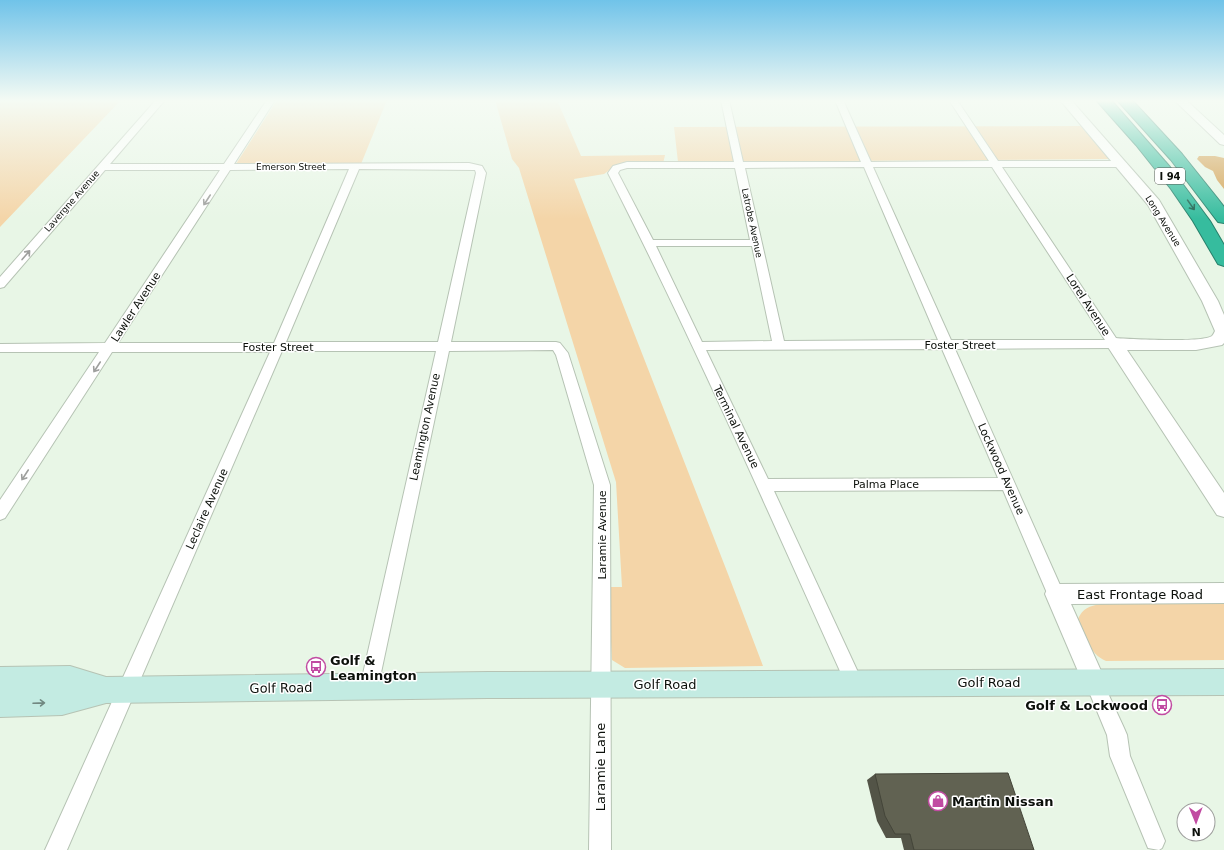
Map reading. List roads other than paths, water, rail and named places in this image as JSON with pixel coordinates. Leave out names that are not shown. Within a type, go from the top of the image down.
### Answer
[{"type":"highway","name":"I 94","points":[[1139,140],[1175,182],[1199,217],[1224,260]]},
{"type":"highway","name":"I 94","points":[[1163,140],[1186,167],[1224,218]]},
{"type":"main road","name":"Golf Road","points":[[0,680],[70,679],[116,690]]},
{"type":"main road","name":"Golf Road","points":[[0,704],[62,702],[116,690],[369,686],[854,682],[1224,682]]},
{"type":"street","name":"Lavergne Avenue","points":[[0,284],[126,140]]},
{"type":"street","name":"Lawler Avenue","points":[[0,513],[246,140]]},
{"type":"street","name":"Latrobe Avenue","points":[[734,140],[779,345]]},
{"type":"street","name":"Lockwood Avenue","points":[[857,140],[1117,735],[1120,756],[1155,841]]},
{"type":"street","name":"Lorel Avenue","points":[[979,140],[1224,509]]},
{"type":"street","name":"Long Avenue","points":[[1100,140],[1154,203],[1210,301],[1223,331],[1221,337]]},
{"type":"street","points":[[740,165],[1122,164]]},
{"type":"street","name":"Terminal Avenue","points":[[740,165],[627,165],[616,168],[613,173],[649,243],[764,485],[854,682]]},
{"type":"street","name":"Leclaire Avenue","points":[[56,850],[116,690],[278,347],[355,166]]},
{"type":"street","name":"Emerson Street","points":[[102,167],[469,166],[480,168]]},
{"type":"street","name":"Leamington Avenue","points":[[369,686],[442,346],[481,173],[480,168]]},
{"type":"street","points":[[649,243],[757,243]]},
{"type":"street","name":"Foster Street","points":[[698,346],[1197,344],[1215,341],[1221,337]]},
{"type":"street","name":"Foster Street","points":[[0,348],[556,346]]},
{"type":"street","name":"Laramie Avenue","points":[[556,346],[562,353],[602,485],[601,684]]},
{"type":"street","name":"Palma Place","points":[[764,485],[1008,484]]},
{"type":"street","name":"East Frontage Road","points":[[1056,594],[1224,593]]},
{"type":"street","name":"Laramie Lane","points":[[600,850],[601,684]]},
{"type":"place","name":"Golf & Leamington","points":[[316,667]]},
{"type":"place","name":"Golf & Lockwood","points":[[1162,705]]},
{"type":"place","name":"Martin Nissan","points":[[938,801]]}]
